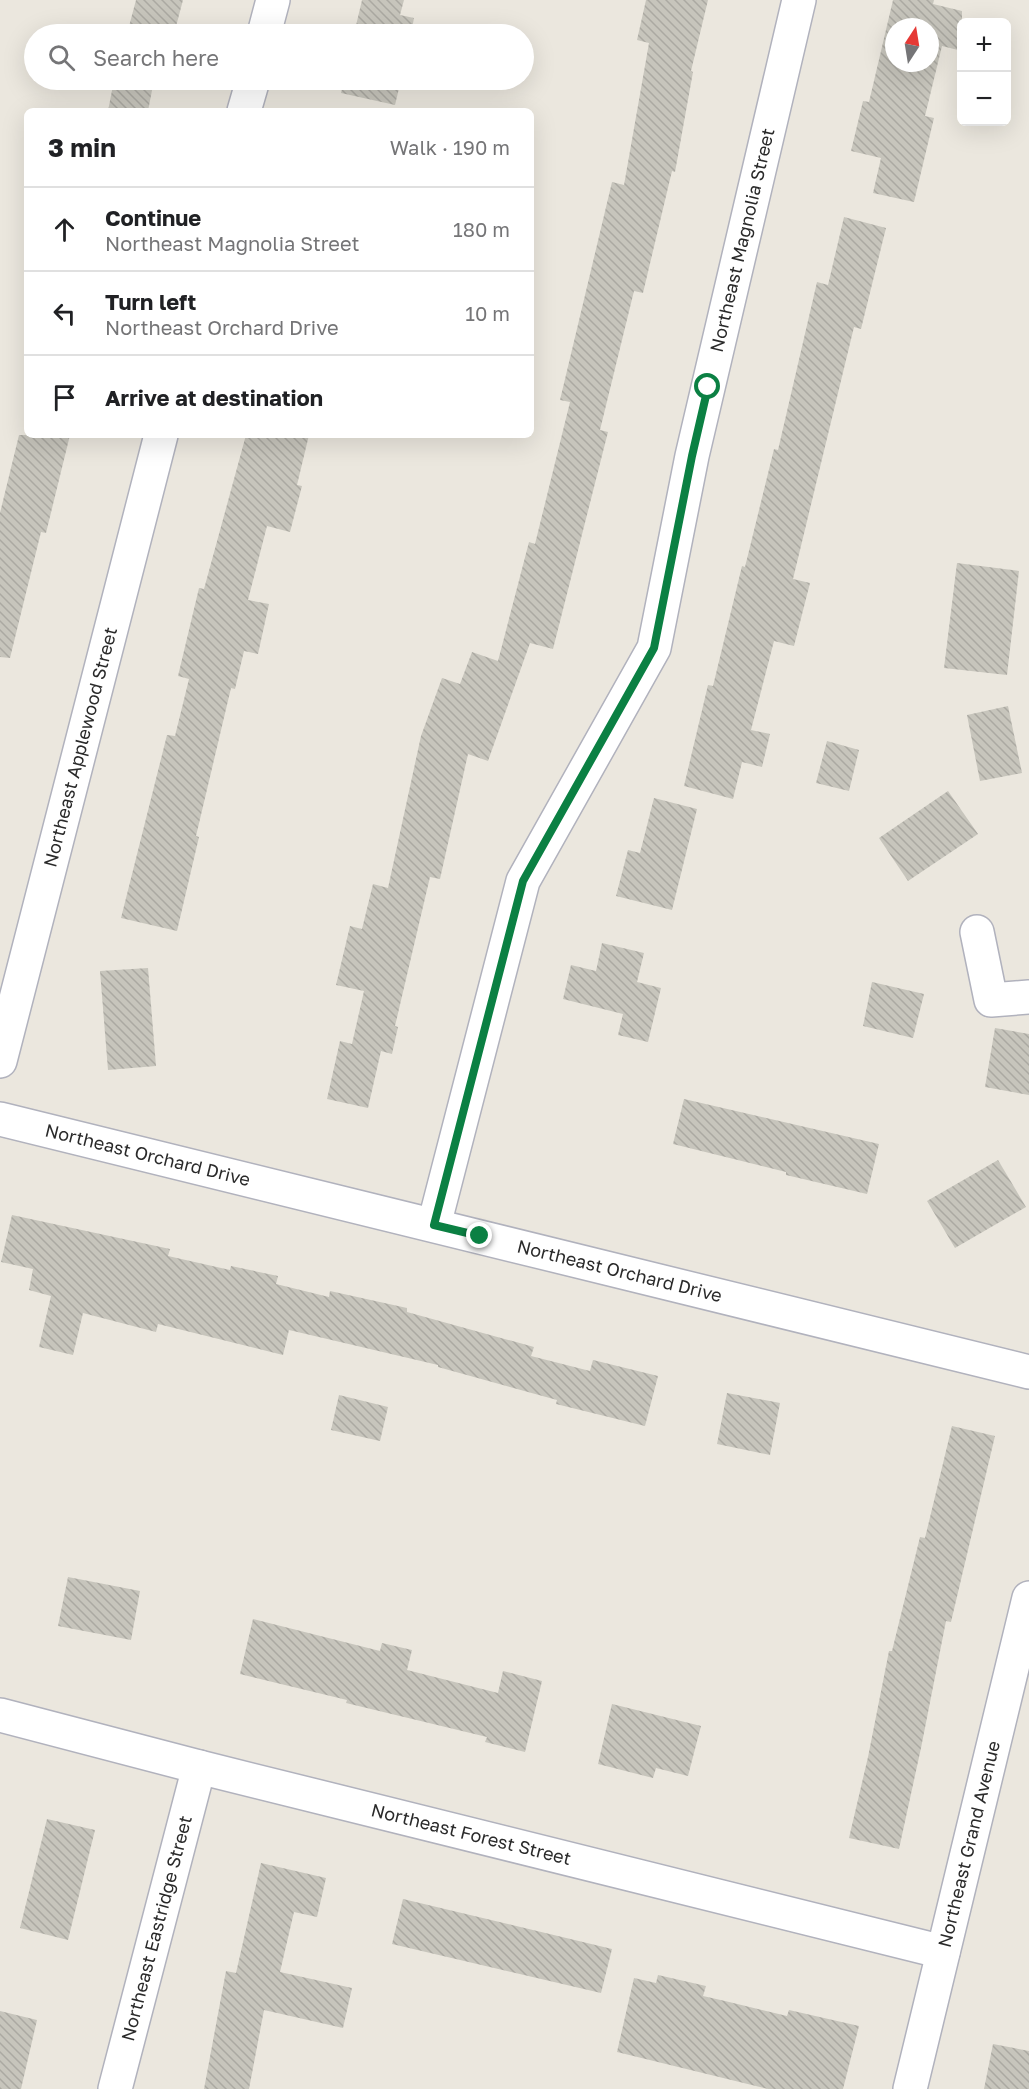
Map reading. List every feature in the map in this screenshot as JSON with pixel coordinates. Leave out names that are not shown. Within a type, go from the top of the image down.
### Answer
[{"type":"street","points":[[267,24],[273,0]]},
{"type":"street","name":"Northeast Magnolia Street","points":[[434,1225],[523,881],[654,648],[692,456],[799,0]]},
{"type":"street","points":[[245,108],[250,90]]},
{"type":"street","name":"Northeast Applewood Street","points":[[0,1061],[160,438]]},
{"type":"street","points":[[977,932],[991,1000],[1029,997]]},
{"type":"street","name":"Northeast Orchard Drive","points":[[0,1119],[1029,1372]]},
{"type":"street","name":"Northeast Grand Avenue","points":[[910,2089],[1029,1598]]},
{"type":"street","name":"Northeast Forest Street","points":[[0,1715],[199,1767],[943,1952]]},
{"type":"street","name":"Northeast Eastridge Street","points":[[115,2089],[199,1767]]},
{"type":"building","points":[[136,0],[183,0],[177,24],[130,24]]},
{"type":"building","points":[[362,0],[404,0],[400,15],[414,18],[413,24],[356,24]]},
{"type":"building","points":[[646,0],[708,0],[691,71],[693,72],[675,172],[672,171],[643,293],[634,291],[600,430],[608,432],[553,649],[530,643],[488,761],[468,754],[440,879],[430,877],[395,1026],[398,1027],[392,1054],[381,1051],[368,1108],[327,1099],[340,1041],[352,1044],[364,991],[336,985],[350,926],[362,929],[373,884],[388,888],[421,736],[442,678],[460,684],[472,652],[498,661],[529,542],[535,544],[570,402],[560,400],[612,182],[624,185],[649,43],[637,40]]},
{"type":"building","points":[[893,0],[934,0],[933,4],[962,11],[962,18],[957,18],[957,50],[942,46],[939,58],[939,18],[889,18]]},
{"type":"building","points":[[885,34],[885,72],[936,72],[925,116],[934,118],[914,202],[873,193],[881,158],[851,151],[863,101],[869,102]]},
{"type":"building","points":[[112,90],[152,90],[149,108],[109,108]]},
{"type":"building","points":[[342,90],[399,90],[395,105],[341,93]]},
{"type":"building","points":[[844,217],[886,228],[861,329],[854,327],[793,579],[810,583],[794,646],[774,641],[751,730],[770,734],[762,767],[742,762],[733,799],[684,786],[708,685],[713,686],[742,566],[745,567],[774,449],[778,450],[817,282],[828,285]]},
{"type":"building","points":[[19,435],[24,435],[24,438],[69,438],[46,533],[41,532],[10,658],[0,657],[0,513]]},
{"type":"building","points":[[245,438],[308,438],[297,485],[302,486],[290,532],[267,526],[248,600],[269,604],[258,654],[244,651],[235,689],[231,688],[196,836],[199,837],[177,931],[121,918],[167,735],[175,736],[189,679],[178,676],[199,588],[204,589]]},
{"type":"building","points":[[957,563],[1019,571],[1007,675],[944,668]]},
{"type":"building","points":[[1008,706],[1022,773],[980,781],[967,715]]},
{"type":"building","points":[[827,741],[859,750],[849,791],[816,783]]},
{"type":"building","points":[[948,791],[978,834],[908,881],[879,838]]},
{"type":"building","points":[[654,798],[697,809],[672,910],[616,896],[628,850],[640,853]]},
{"type":"building","points":[[602,943],[644,953],[637,982],[661,988],[648,1042],[618,1035],[623,1014],[563,999],[571,965],[596,971]]},
{"type":"building","points":[[148,968],[156,1066],[108,1070],[100,971]]},
{"type":"building","points":[[872,982],[924,994],[913,1038],[863,1026]]},
{"type":"building","points":[[995,1028],[1029,1034],[1029,1095],[985,1087]]},
{"type":"building","points":[[684,1099],[879,1144],[867,1194],[786,1175],[786,1172],[673,1144]]},
{"type":"building","points":[[998,1160],[1026,1207],[955,1248],[927,1201]]},
{"type":"building","points":[[12,1215],[170,1249],[168,1256],[230,1270],[231,1266],[278,1276],[276,1284],[329,1297],[330,1291],[407,1308],[407,1312],[534,1347],[531,1356],[590,1371],[593,1360],[658,1376],[645,1426],[556,1404],[557,1400],[438,1367],[438,1365],[289,1330],[283,1355],[158,1324],[156,1332],[83,1313],[73,1355],[39,1347],[51,1296],[29,1290],[33,1269],[1,1262]]},
{"type":"building","points":[[727,1393],[780,1403],[770,1455],[717,1444]]},
{"type":"building","points":[[339,1395],[388,1407],[380,1441],[331,1430]]},
{"type":"building","points":[[952,1426],[995,1436],[951,1622],[946,1621],[899,1849],[849,1838],[889,1651],[892,1651],[920,1537],[925,1538]]},
{"type":"building","points":[[68,1577],[140,1591],[131,1640],[58,1626]]},
{"type":"building","points":[[253,1619],[380,1651],[382,1643],[412,1650],[407,1670],[498,1693],[503,1671],[542,1681],[525,1752],[485,1742],[487,1737],[346,1703],[347,1700],[240,1674]]},
{"type":"building","points":[[612,1704],[701,1726],[688,1776],[656,1768],[653,1778],[598,1764]]},
{"type":"building","points":[[47,1819],[95,1830],[68,1940],[20,1928]]},
{"type":"building","points":[[261,1863],[326,1878],[317,1917],[294,1912],[280,1972],[352,1988],[343,2028],[264,2010],[249,2089],[204,2089],[226,1971],[236,1973]]},
{"type":"building","points":[[403,1899],[612,1949],[601,1993],[392,1944]]},
{"type":"building","points":[[658,1975],[706,1986],[703,1996],[787,2016],[789,2010],[859,2026],[843,2089],[768,2089],[617,2052],[634,1978],[656,1983]]},
{"type":"building","points":[[0,2011],[37,2020],[21,2089],[0,2089]]},
{"type":"building","points":[[993,2044],[1029,2051],[1029,2089],[984,2089]]},
{"type":"route","points":[[480,1236],[434,1225],[523,881],[654,648],[708,387]]}]
